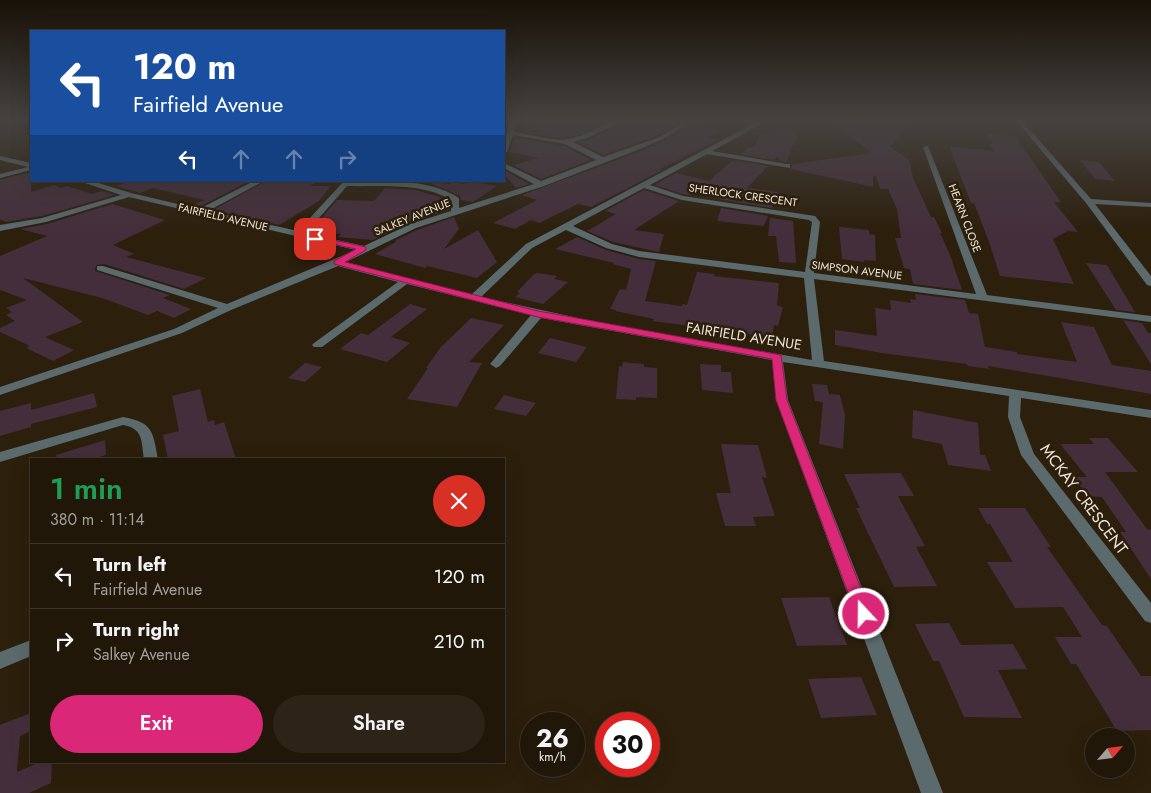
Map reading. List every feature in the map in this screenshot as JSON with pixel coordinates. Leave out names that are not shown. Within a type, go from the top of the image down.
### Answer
[{"type":"street","points":[[596,157],[602,160]]},
{"type":"street","name":"SALKEY AVENUE","points":[[0,391],[178,331],[227,308],[337,262],[413,226],[540,184],[610,157]]},
{"type":"street","points":[[474,298],[529,246],[697,157]]},
{"type":"street","points":[[735,157],[787,166]]},
{"type":"street","name":"HEARN CLOSE","points":[[930,157],[983,298]]},
{"type":"street","points":[[1051,157],[1089,201],[1151,283]]},
{"type":"street","points":[[0,158],[30,166]]},
{"type":"street","points":[[0,176],[30,166]]},
{"type":"street","points":[[505,166],[540,184]]},
{"type":"street","name":"FAIRFIELD AVENUE","points":[[87,182],[129,195],[199,212],[364,249]]},
{"type":"street","points":[[102,186],[114,182]]},
{"type":"street","points":[[199,212],[258,182]]},
{"type":"street","points":[[299,235],[347,183],[413,184],[445,192],[456,200],[456,211]]},
{"type":"street","name":"SHERLOCK CRESCENT","points":[[644,185],[691,199],[812,218],[816,222],[809,276],[818,363]]},
{"type":"street","points":[[0,228],[43,220],[129,195]]},
{"type":"street","points":[[1089,201],[1151,205]]},
{"type":"street","name":"SIMPSON AVENUE","points":[[565,226],[609,246],[639,254],[1151,319]]},
{"type":"street","name":"FAIRFIELD AVENUE","points":[[337,262],[538,314],[777,357],[1151,414]]},
{"type":"street","points":[[100,268],[227,308]]},
{"type":"street","points":[[318,344],[405,280]]},
{"type":"street","points":[[496,364],[538,314]]},
{"type":"street","points":[[777,357],[782,400],[932,793]]},
{"type":"street","name":"MCKAY CRESCENT","points":[[1015,392],[1014,418],[1028,455],[1151,616]]},
{"type":"street","points":[[0,457],[123,421],[138,423],[145,429],[151,458]]},
{"type":"street","points":[[0,661],[30,648]]},
{"type":"building","points":[[534,157],[585,157],[591,160],[541,179],[513,165],[539,158]]},
{"type":"building","points":[[625,157],[684,157],[591,207],[578,204],[539,223],[531,220],[515,229],[493,223],[537,200],[522,195]]},
{"type":"building","points":[[757,157],[776,157],[774,160]]},
{"type":"building","points":[[778,157],[788,157],[786,162],[781,161]]},
{"type":"building","points":[[843,157],[905,157],[909,160],[913,178],[931,217],[934,217],[942,233],[940,233],[962,290],[913,284],[910,269],[904,268],[895,238],[901,238],[897,209],[888,189],[880,189],[876,176],[873,177],[873,187],[791,169],[792,164]]},
{"type":"building","points":[[953,157],[1030,157],[1061,202],[1054,202],[1078,232],[1068,231],[1053,239],[1074,284],[1000,276],[974,203],[971,203]]},
{"type":"building","points":[[733,160],[768,166],[747,188],[778,192],[772,208],[723,200],[694,192],[689,195],[683,194],[655,185],[676,173],[709,181]]},
{"type":"building","points":[[1080,160],[1099,162],[1115,181],[1095,179]]},
{"type":"building","points":[[505,171],[529,184],[516,188],[505,175]]},
{"type":"building","points":[[27,173],[30,174],[31,192],[54,185],[61,188],[67,186],[92,194],[102,191],[115,195],[42,216],[6,222],[0,219],[0,180]]},
{"type":"building","points":[[129,182],[247,182],[199,207],[192,205],[205,200],[153,188],[140,193],[116,186]]},
{"type":"building","points":[[264,182],[316,182],[310,186],[331,186],[319,201],[279,225],[213,210]]},
{"type":"building","points":[[434,182],[450,184],[452,182],[464,184],[474,182],[497,186],[473,202],[461,200],[460,196],[431,184]]},
{"type":"building","points":[[385,188],[415,190],[440,197],[448,201],[449,210],[409,222],[373,240],[338,237],[341,234],[309,232],[337,200],[374,201]]},
{"type":"building","points":[[644,190],[679,201],[634,230],[664,234],[659,252],[613,242],[587,231],[616,214],[605,211]]},
{"type":"building","points":[[112,204],[165,220],[113,245],[134,254],[126,257],[206,278],[184,289],[104,264],[96,265],[95,271],[170,295],[163,298],[191,309],[174,318],[157,311],[148,315],[102,298],[23,278],[83,322],[45,337],[74,350],[53,361],[26,348],[30,346],[0,332],[0,328],[15,321],[6,315],[12,312],[6,308],[27,300],[0,290],[0,256],[47,236],[20,229],[47,224]]},
{"type":"building","points":[[721,208],[768,216],[764,226],[717,221]]},
{"type":"building","points":[[454,217],[459,229],[444,249],[478,230],[497,262],[477,278],[427,266],[425,268],[375,254],[397,241],[394,241],[417,230]]},
{"type":"building","points":[[770,218],[793,221],[796,263],[779,262],[776,236],[768,236]]},
{"type":"building","points":[[839,227],[869,230],[869,234],[875,235],[876,261],[864,260],[864,262],[842,259]]},
{"type":"building","points":[[577,237],[606,250],[639,259],[656,261],[645,301],[687,305],[697,272],[715,274],[714,276],[779,283],[777,306],[783,307],[778,326],[774,325],[772,337],[653,321],[654,319],[610,309],[620,289],[626,290],[631,269],[555,249]]},
{"type":"building","points":[[1086,263],[1107,265],[1135,312],[1116,310]]},
{"type":"building","points":[[534,274],[557,276],[554,279],[568,282],[543,304],[515,297],[520,293],[517,292]]},
{"type":"building","points":[[915,294],[965,300],[969,313],[978,314],[985,347],[1017,352],[1017,354],[1077,362],[1061,322],[1094,327],[1112,365],[1151,371],[1151,394],[988,366],[989,369],[968,366],[967,364],[835,345],[835,330],[877,336],[875,308],[891,310],[890,300],[911,303],[910,299],[916,300]]},
{"type":"building","points":[[410,304],[427,309],[391,337],[410,343],[387,362],[340,349],[361,333],[368,335]]},
{"type":"building","points":[[471,318],[504,325],[469,362],[482,363],[457,407],[407,399],[440,348]]},
{"type":"building","points":[[1123,320],[1142,323],[1148,333],[1151,333],[1151,364]]},
{"type":"building","points":[[550,338],[587,347],[576,362],[538,353]]},
{"type":"building","points":[[623,362],[644,364],[644,367],[657,368],[657,398],[636,397],[636,400],[616,399],[619,366],[622,367]]},
{"type":"building","points":[[305,363],[322,367],[305,382],[288,378]]},
{"type":"building","points":[[700,364],[721,365],[721,372],[731,372],[733,393],[702,390]]},
{"type":"building","points":[[812,384],[827,385],[829,394],[840,395],[845,415],[843,449],[819,444],[823,402],[815,401]]},
{"type":"building","points":[[200,389],[208,422],[214,420],[215,425],[224,422],[236,458],[168,458],[163,435],[179,431],[172,396]]},
{"type":"building","points":[[94,393],[97,407],[31,424],[31,427],[0,436],[0,411],[31,403],[31,410]]},
{"type":"building","points":[[504,395],[536,403],[526,416],[494,409]]},
{"type":"building","points":[[913,410],[978,423],[980,455],[985,455],[991,471],[948,465],[942,444],[912,438]]},
{"type":"building","points":[[1089,438],[1108,438],[1138,472],[1105,472],[1147,529],[1151,530],[1151,579],[1120,532],[1126,532],[1102,497],[1087,496],[1074,477],[1087,477],[1060,444],[1094,444]]},
{"type":"building","points":[[105,440],[106,455],[96,458],[57,458],[56,455]]},
{"type":"building","points":[[721,444],[758,445],[767,478],[762,477],[775,516],[753,517],[756,526],[725,526],[716,493],[731,493]]},
{"type":"building","points":[[901,473],[914,496],[898,496],[925,546],[916,547],[937,586],[894,587],[856,508],[860,508],[844,474]]},
{"type":"building","points":[[978,508],[1025,508],[1051,547],[1047,547],[1102,625],[1107,626],[1141,676],[1151,676],[1151,730],[1115,728],[1076,664],[1071,664],[1055,637],[1082,637],[1063,607],[1015,608],[987,562],[1013,562],[990,524],[987,524]]},
{"type":"building","points":[[829,597],[847,645],[797,646],[781,598]]},
{"type":"building","points":[[949,623],[961,645],[1013,644],[1027,669],[998,670],[1022,718],[964,717],[939,661],[933,661],[915,624]]},
{"type":"building","points":[[861,677],[877,715],[821,718],[808,679]]},
{"type":"building","points":[[30,713],[30,731],[20,736],[17,772],[38,763],[52,763],[51,783],[29,793],[0,793],[0,725]]},
{"type":"route","points":[[315,239],[364,249],[337,262],[538,314],[777,357],[782,400],[864,614]]}]
